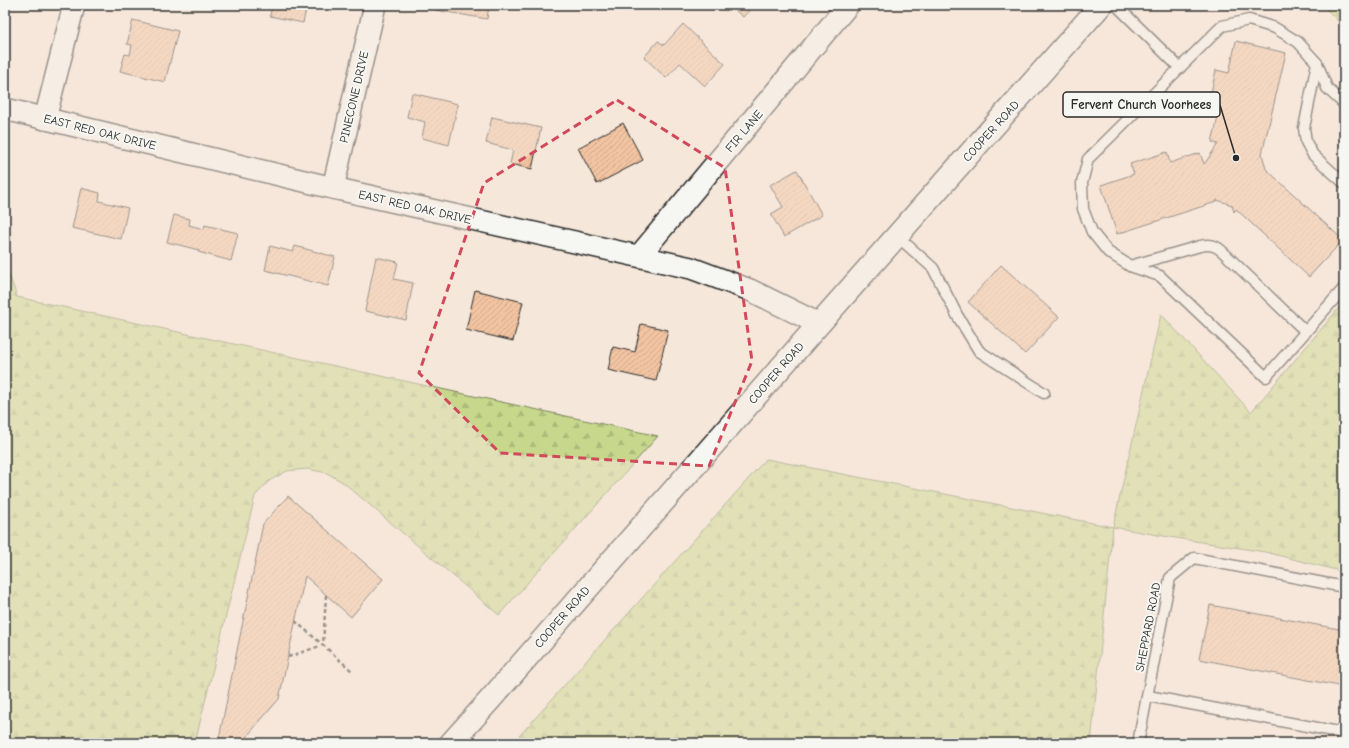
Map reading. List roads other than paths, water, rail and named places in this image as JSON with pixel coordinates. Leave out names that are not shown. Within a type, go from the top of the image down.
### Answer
[{"type":"street","points":[[45,119],[74,5]]},
{"type":"street","name":"PINECONE DRIVE","points":[[333,188],[375,5]]},
{"type":"street","name":"FIR LANE","points":[[639,256],[848,5]]},
{"type":"street","name":"COOPER ROAD","points":[[451,743],[819,324],[1102,5]]},
{"type":"street","name":"EAST RED OAK DRIVE","points":[[5,109],[333,188],[691,268],[750,290],[819,324]]},
{"type":"lane","points":[[1116,5],[1180,68]]},
{"type":"lane","points":[[1344,104],[1327,88],[1317,63],[1298,42],[1275,28],[1249,20],[1222,26],[1088,159],[1082,183],[1083,209],[1092,232],[1108,252],[1130,266],[1160,276],[1266,377],[1344,288]]},
{"type":"lane","points":[[1317,63],[1304,128],[1306,142],[1313,155],[1344,183]]},
{"type":"lane","points":[[897,236],[933,268],[957,315],[979,351],[1044,393]]},
{"type":"lane","points":[[1130,266],[1200,246],[1213,245],[1223,252],[1306,332]]},
{"type":"lane","name":"SHEPPARD ROAD","points":[[1138,743],[1170,578],[1194,558],[1344,587]]},
{"type":"lane","points":[[1148,696],[1344,733]]},
{"type":"place","name":"Fervent Church Voorhees","points":[[1236,158]]}]
